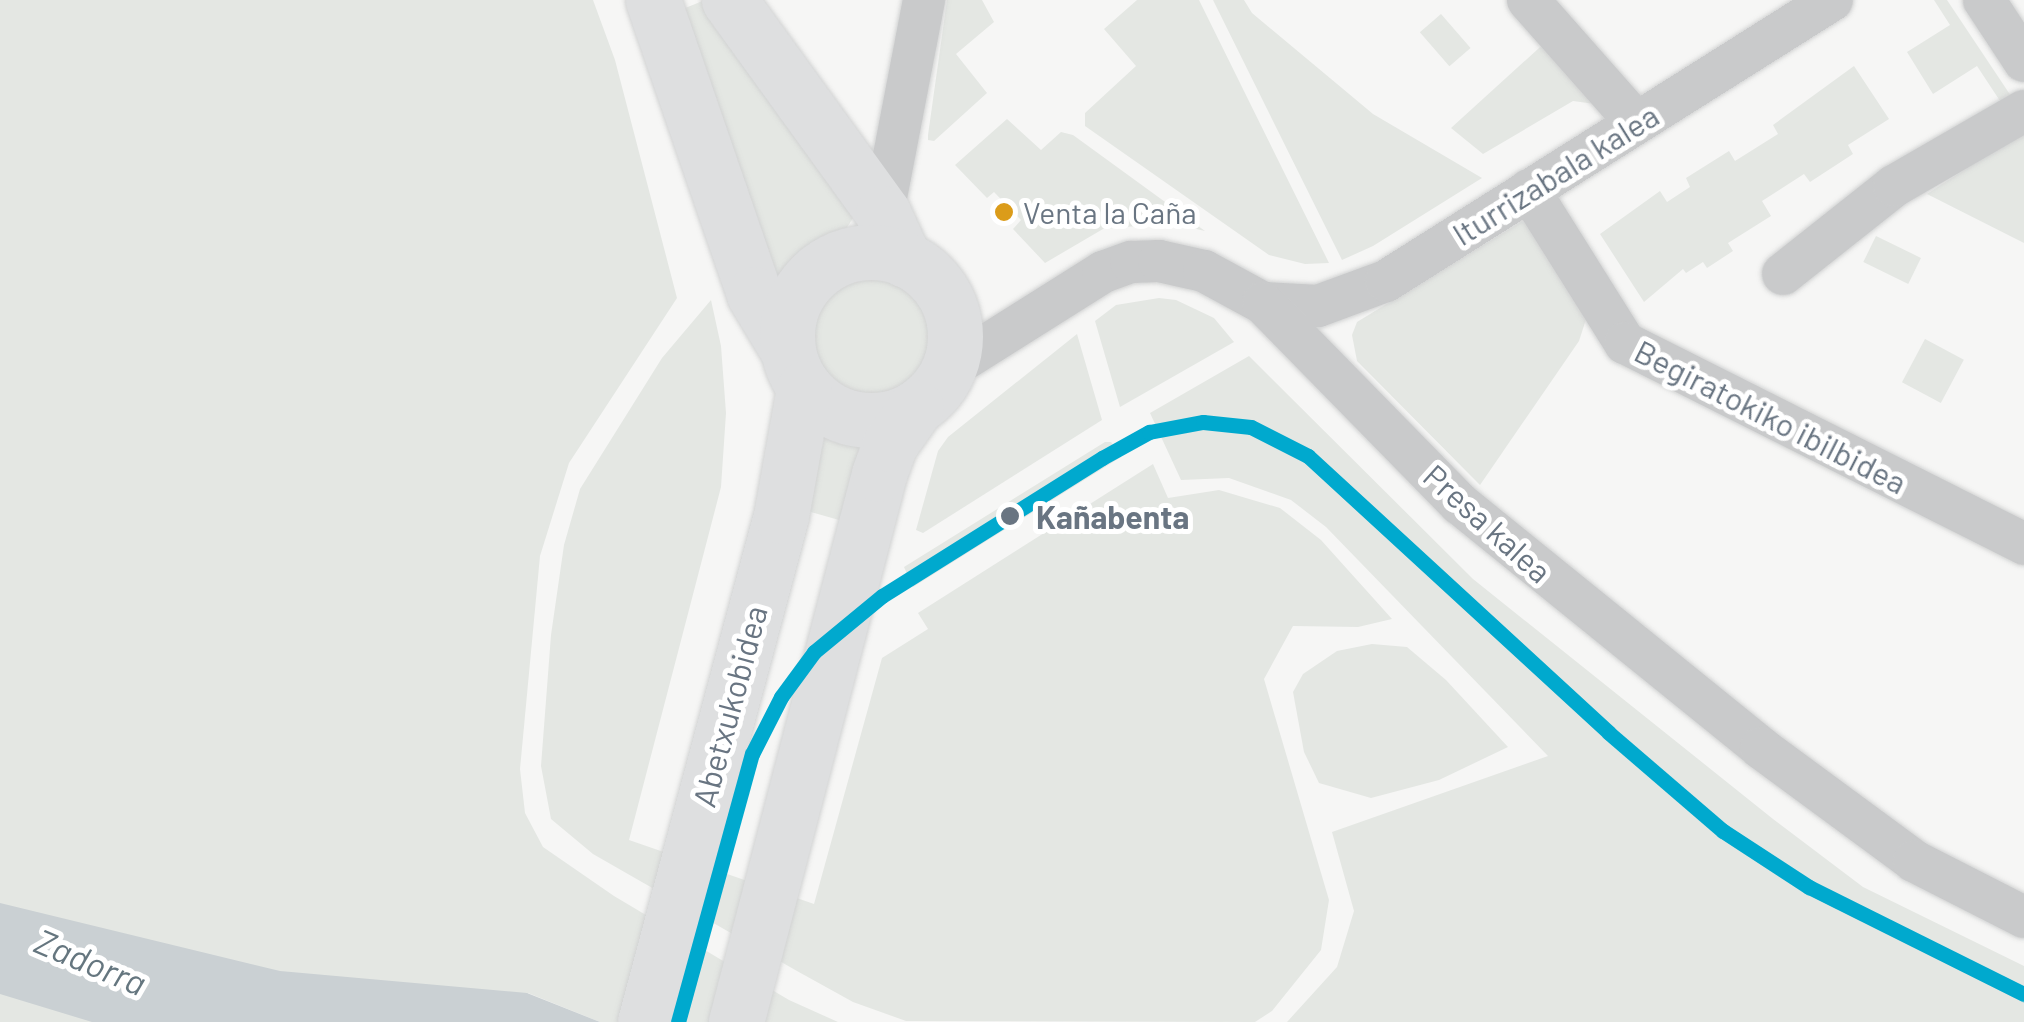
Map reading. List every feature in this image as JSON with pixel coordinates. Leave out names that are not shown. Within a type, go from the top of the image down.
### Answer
[{"type":"street","points":[[654,0],[754,294],[795,369],[820,404],[858,420],[895,417],[933,388]]},
{"type":"street","points":[[729,0],[894,236],[946,298],[955,340],[933,388],[890,444],[879,474],[834,661],[736,1022]]},
{"type":"street","points":[[894,236],[924,0]]},
{"type":"street","points":[[1528,0],[1637,124]]},
{"type":"street","name":"Iturrizabala kalea","points":[[1263,303],[1318,306],[1386,281],[1832,0]]},
{"type":"street","points":[[1984,0],[2024,61]]},
{"type":"street","points":[[1783,274],[1894,186],[2024,111]]},
{"type":"street","name":"Begiratokiko ibilbidea","points":[[1529,190],[1624,343],[2024,544]]},
{"type":"street","points":[[795,369],[790,311],[797,295],[820,269],[894,236]]},
{"type":"street","name":"Presa kalea","points":[[933,388],[1062,294],[1131,262],[1159,261],[1204,270],[1263,303],[1460,504],[1863,828],[1914,861],[2024,917]]},
{"type":"street","name":"Abetxukobidea","points":[[644,1022],[781,516],[795,369]]},
{"type":"shaded area","points":[[0,0],[593,0],[615,60],[677,298],[569,463],[540,556],[520,769],[525,813],[543,847],[614,896],[789,1000],[838,1022],[600,1022],[528,993],[528,1022],[0,1022]]},
{"type":"shaded area","points":[[705,0],[853,218],[841,237],[812,248],[786,277],[772,282],[678,11]]},
{"type":"shaded area","points":[[947,0],[982,0],[994,22],[956,54],[987,93],[934,141],[928,140],[928,135]]},
{"type":"shaded area","points":[[1137,0],[1199,0],[1329,263],[1305,264],[1269,255],[1085,126],[1085,113],[1136,66],[1104,29]]},
{"type":"shaded area","points":[[1213,0],[1244,0],[1252,13],[1373,114],[1482,178],[1373,246],[1342,260]]},
{"type":"shaded area","points":[[1934,0],[1947,0],[2015,102],[2004,107],[1977,66],[1933,94],[1907,52],[1950,25]]},
{"type":"shaded area","points":[[1441,14],[1471,48],[1449,66],[1420,32]]},
{"type":"shaded area","points":[[1550,38],[1595,104],[1573,101],[1483,154],[1451,128]]},
{"type":"shaded area","points":[[1854,66],[1889,119],[1848,145],[1853,154],[1810,182],[1804,174],[1762,201],[1771,216],[1728,243],[1733,251],[1707,268],[1703,262],[1686,273],[1683,269],[1644,302],[1600,234],[1660,191],[1667,202],[1690,187],[1686,178],[1729,151],[1735,161],[1778,134],[1773,125]]},
{"type":"shaded area","points":[[1007,119],[1041,150],[1061,132],[1073,135],[1205,231],[1171,223],[1103,229],[1045,263],[1013,229],[1021,220],[994,192],[987,198],[955,165]]},
{"type":"shaded area","points":[[2024,131],[2024,243],[1927,194]]},
{"type":"shaded area","points":[[1521,222],[1531,223],[1591,304],[1579,341],[1480,485],[1357,361],[1352,335],[1357,322]]},
{"type":"shaded area","points":[[1876,236],[1921,258],[1908,284],[1863,262]]},
{"type":"shaded area","points":[[870,279],[903,289],[919,305],[929,338],[919,371],[903,387],[870,397],[837,387],[821,371],[811,338],[821,305],[837,289]]},
{"type":"shaded area","points":[[1159,298],[1176,300],[1214,318],[1234,342],[1120,407],[1095,321],[1116,305]]},
{"type":"shaded area","points":[[711,300],[721,346],[726,413],[721,487],[629,840],[814,904],[882,658],[928,629],[918,613],[1153,464],[1168,498],[1219,490],[1280,508],[1321,540],[1392,619],[1358,627],[1293,626],[1264,679],[1329,900],[1321,950],[1272,1011],[1255,1022],[906,1021],[853,1002],[797,971],[593,854],[551,819],[541,766],[551,635],[564,545],[580,489],[662,358]]},
{"type":"shaded area","points":[[1077,334],[1102,420],[923,533],[916,530],[938,451],[948,437]]},
{"type":"shaded area","points":[[1925,339],[1964,360],[1941,403],[1902,382]]},
{"type":"shaded area","points":[[1249,356],[1473,579],[1773,819],[1863,887],[2024,966],[2024,1022],[1287,1022],[1337,967],[1354,911],[1332,832],[1548,756],[1326,527],[1291,500],[1229,478],[1181,480],[1150,413]]},
{"type":"shaded area","points":[[826,433],[864,444],[842,521],[804,510]]},
{"type":"shaded area","points":[[1105,442],[1111,442],[1121,457],[913,587],[904,567]]},
{"type":"shaded area","points":[[1372,644],[1407,647],[1446,680],[1508,747],[1439,780],[1371,798],[1319,783],[1304,752],[1293,692],[1303,674],[1337,651]]},
{"type":"water","name":"Zadorra","points":[[0,903],[280,971],[527,993],[600,1022],[92,1022],[0,994]]},
{"type":"transit line","points":[[678,1022],[752,754],[781,697],[814,652],[882,596],[1102,458],[1149,432],[1203,422],[1251,427],[1308,456],[1609,733],[1723,831],[1809,887],[2024,994]]},
{"type":"place","name":"Venta la Caña","points":[[1004,212]]},
{"type":"place","name":"Kañabenta","points":[[1010,516]]}]
